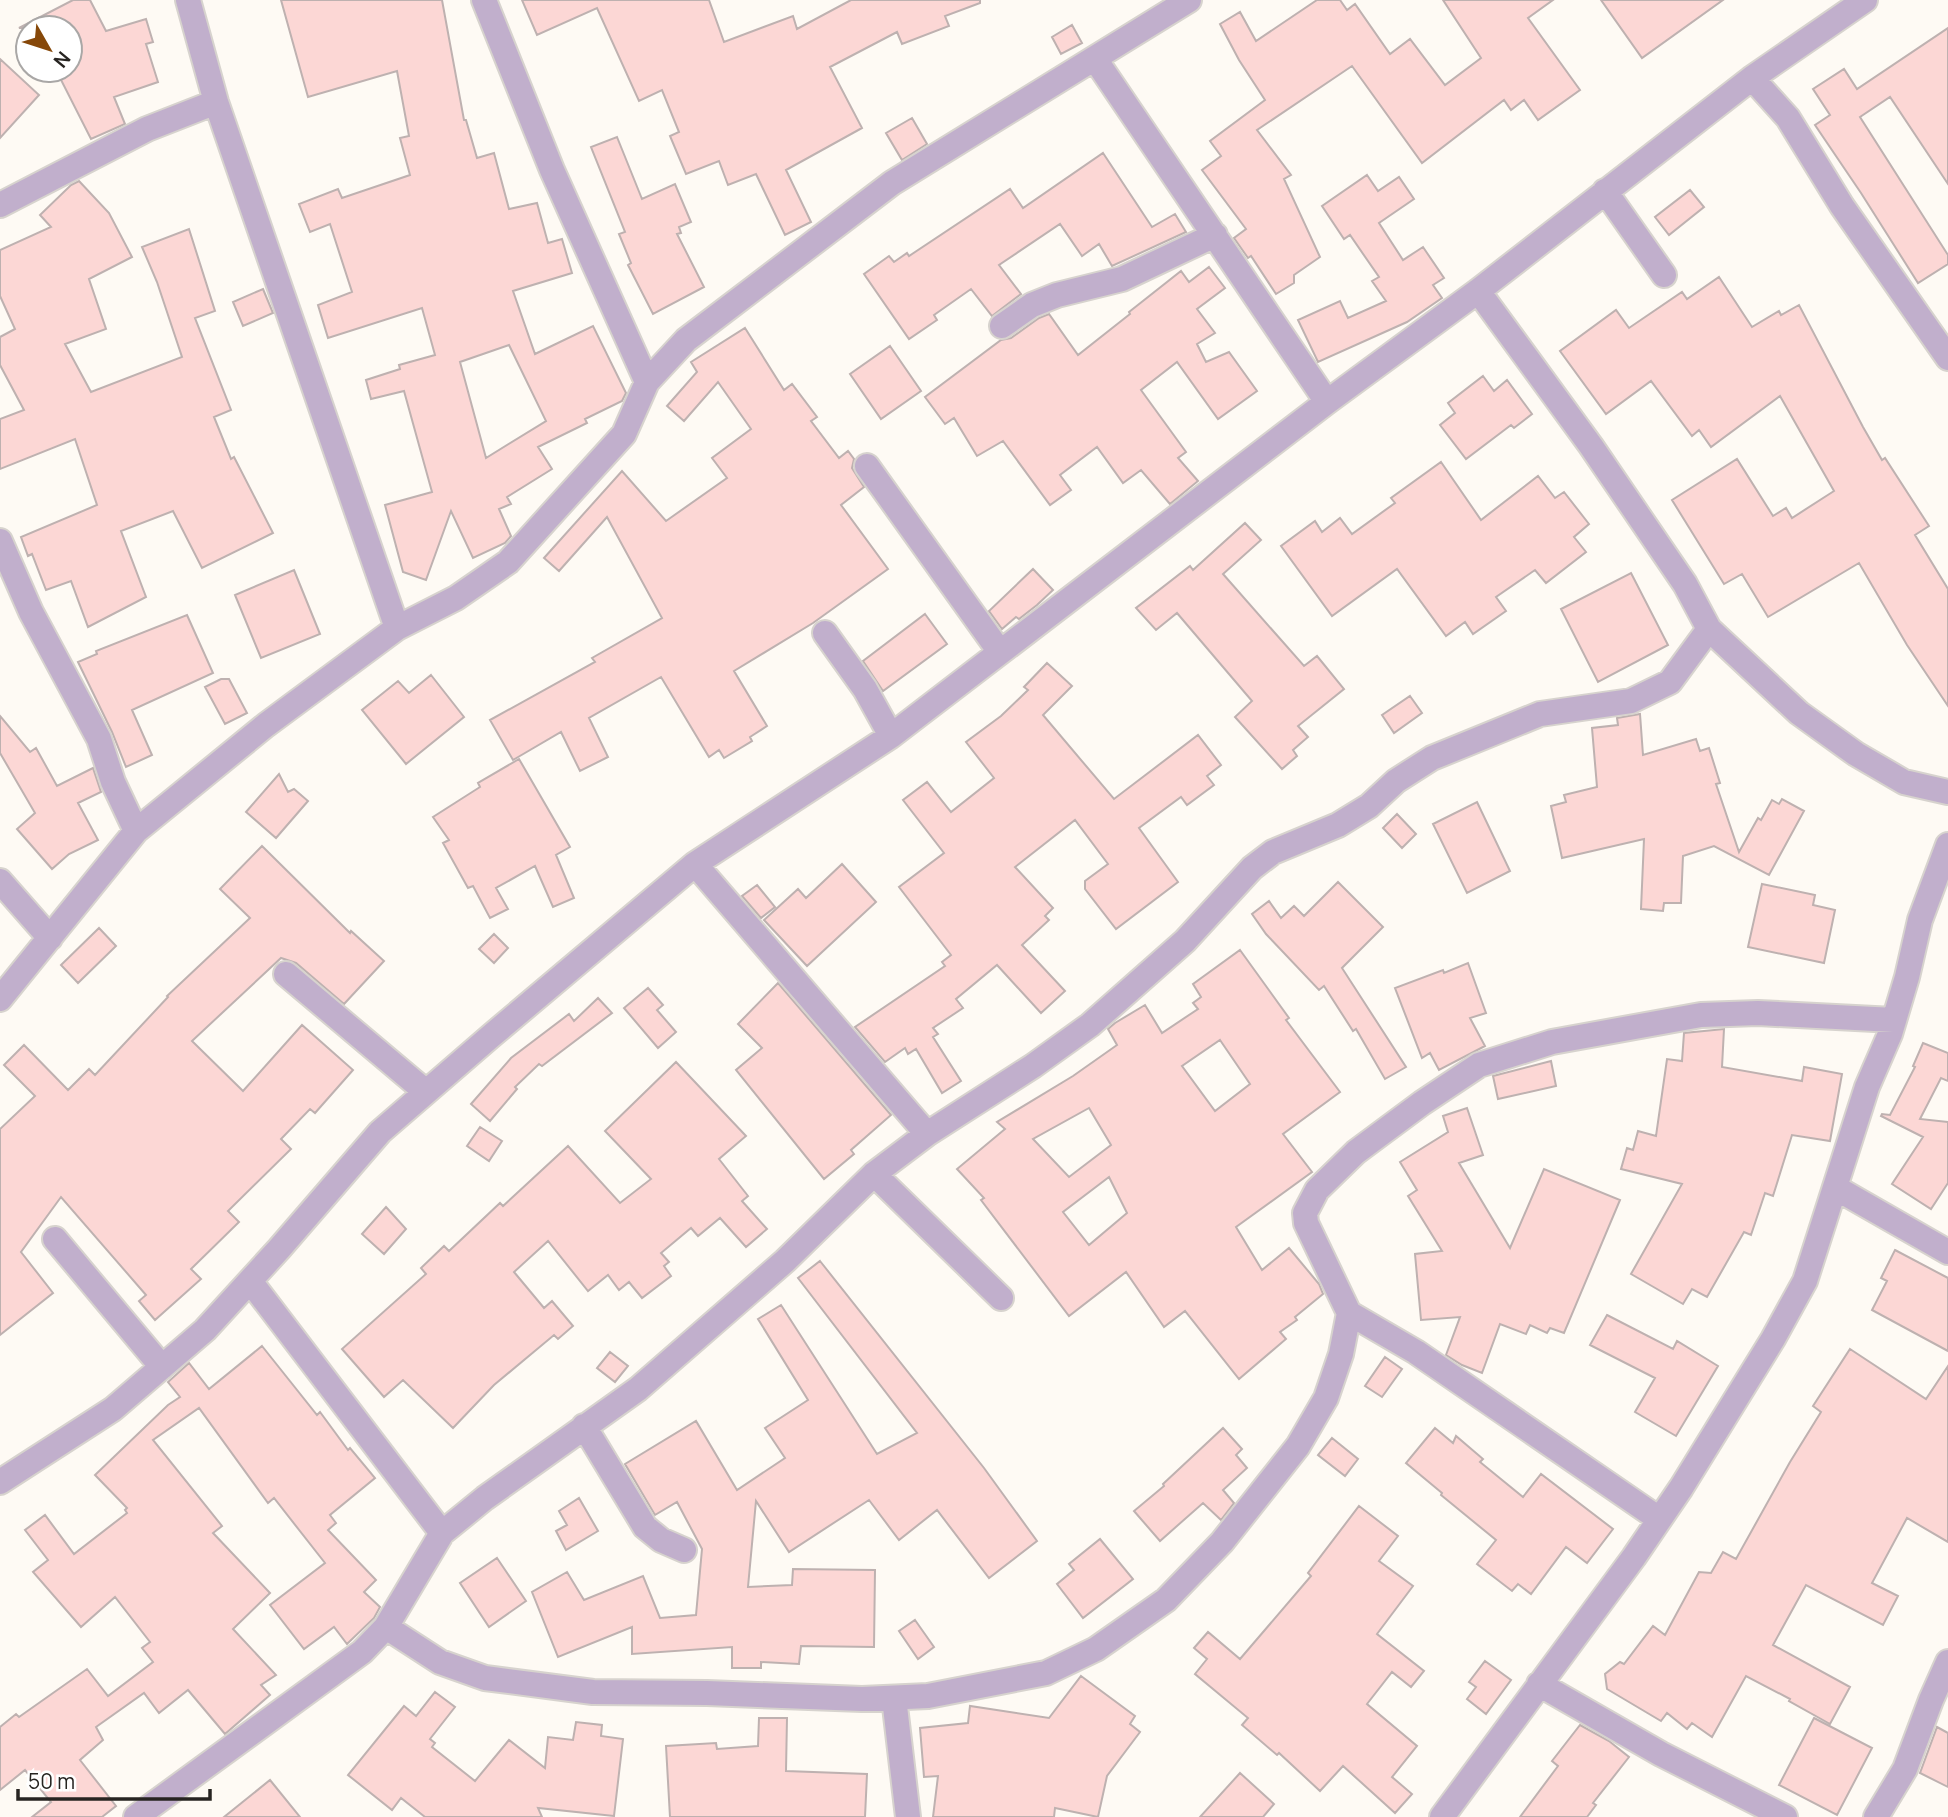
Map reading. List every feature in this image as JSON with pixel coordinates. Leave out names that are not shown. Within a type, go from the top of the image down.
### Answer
[{"type":"street","points":[[188,0],[216,102],[397,628]]},
{"type":"street","points":[[484,0],[552,170],[647,382]]},
{"type":"street","points":[[0,999],[136,831],[266,725],[397,628],[456,598],[508,562],[624,434],[647,382],[686,341],[892,183],[1189,0]]},
{"type":"street","points":[[0,1482],[113,1409],[205,1331],[380,1132],[695,864],[891,736],[1327,402],[1478,291],[1752,78],[1865,0]]},
{"type":"street","points":[[1095,59],[1327,402]]},
{"type":"street","points":[[1752,78],[1788,118],[1842,206],[1948,358]]},
{"type":"street","points":[[0,205],[147,129],[216,102]]},
{"type":"street","points":[[1605,191],[1664,275]]},
{"type":"street","points":[[1002,326],[1032,305],[1057,295],[1122,279],[1215,235]]},
{"type":"street","points":[[1478,291],[1591,446],[1685,584],[1709,629],[1799,713],[1856,754],[1904,782],[1948,792]]},
{"type":"street","points":[[867,466],[1000,652]]},
{"type":"street","points":[[0,541],[31,612],[99,738],[113,782],[136,831]]},
{"type":"street","points":[[136,1817],[362,1652],[386,1628],[442,1534],[485,1498],[638,1389],[785,1261],[874,1174],[926,1134],[1090,1026],[1185,941],[1252,867],[1273,852],[1338,825],[1368,806],[1396,781],[1432,758],[1540,714],[1631,701],[1670,682],[1709,629]]},
{"type":"street","points":[[825,633],[865,689],[891,736]]},
{"type":"street","points":[[1442,1817],[1539,1684],[1589,1621],[1659,1520],[1773,1339],[1805,1281],[1867,1087],[1894,1020],[1920,920],[1948,845]]},
{"type":"street","points":[[695,864],[926,1134]]},
{"type":"street","points":[[0,881],[50,938]]},
{"type":"street","points":[[286,974],[426,1092]]},
{"type":"street","points":[[1659,1520],[1416,1352],[1349,1313],[1306,1223],[1305,1213],[1309,1202],[1356,1152],[1479,1065],[1552,1042],[1701,1015],[1758,1013],[1894,1020]]},
{"type":"street","points":[[874,1174],[1000,1298]]},
{"type":"street","points":[[1836,1188],[1948,1252]]},
{"type":"street","points":[[55,1239],[162,1367]]},
{"type":"street","points":[[250,1281],[442,1534]]},
{"type":"street","points":[[386,1628],[440,1662],[485,1678],[593,1692],[894,1698],[928,1696],[1046,1673],[1096,1649],[1166,1600],[1222,1542],[1298,1446],[1326,1398],[1349,1313]]},
{"type":"street","points":[[584,1426],[645,1527],[660,1540],[684,1550]]},
{"type":"street","points":[[1876,1817],[1939,1706],[1948,1662]]},
{"type":"street","points":[[1539,1684],[1661,1754],[1785,1817]]},
{"type":"street","points":[[894,1698],[908,1817]]},
{"type":"building","points":[[73,0],[90,0],[106,31],[146,19],[153,42],[146,44],[158,82],[114,97],[125,124],[91,139],[63,84],[84,84],[84,14],[46,14]]},
{"type":"building","points":[[281,0],[442,0],[464,120],[477,158],[494,153],[509,209],[537,203],[548,243],[562,239],[572,273],[513,291],[535,354],[593,326],[626,393],[622,401],[585,419],[587,423],[538,447],[552,469],[507,497],[511,504],[499,509],[511,536],[505,543],[473,558],[451,511],[426,580],[403,572],[385,505],[432,492],[404,391],[371,399],[366,380],[400,369],[399,365],[435,355],[422,308],[328,338],[318,305],[352,292],[330,224],[310,232],[299,204],[338,189],[342,198],[410,175],[400,138],[409,136],[397,71],[308,97]],"holes":[[[509,345],[546,421],[486,458],[460,362]]]},
{"type":"building","points":[[522,0],[709,0],[724,42],[793,16],[797,29],[851,0],[980,0],[980,3],[945,16],[949,26],[902,44],[897,32],[830,67],[862,128],[786,170],[811,222],[785,235],[756,174],[728,185],[719,161],[686,174],[670,136],[679,132],[662,90],[639,101],[597,8],[537,35]]},
{"type":"building","points":[[1317,0],[1340,0],[1347,10],[1355,4],[1390,54],[1410,39],[1445,85],[1481,58],[1443,0],[1553,0],[1528,18],[1580,90],[1538,120],[1524,100],[1511,110],[1504,100],[1422,163],[1352,66],[1257,130],[1291,175],[1284,179],[1320,257],[1294,275],[1294,283],[1276,294],[1251,256],[1248,258],[1234,238],[1246,229],[1202,170],[1221,156],[1210,141],[1265,100],[1220,24],[1240,12],[1256,41]]},
{"type":"building","points":[[1601,0],[1723,0],[1642,58]]},
{"type":"building","points":[[1072,25],[1082,43],[1061,54],[1052,37]]},
{"type":"building","points":[[1948,28],[1948,184],[1890,97],[1860,117],[1948,255],[1948,264],[1918,283],[1815,125],[1830,115],[1813,89],[1844,69],[1857,89]]},
{"type":"building","points":[[0,59],[14,72],[14,84],[27,84],[39,95],[0,138]]},
{"type":"building","points":[[912,118],[927,144],[902,160],[886,133]]},
{"type":"building","points":[[617,137],[642,199],[675,184],[691,222],[679,227],[681,233],[677,234],[704,287],[653,314],[628,265],[631,263],[619,234],[625,232],[591,147]]},
{"type":"building","points":[[1103,153],[1152,227],[1175,214],[1186,232],[1112,266],[1099,244],[1082,256],[1060,224],[999,265],[1021,294],[992,316],[971,289],[934,315],[937,320],[909,339],[864,274],[889,256],[894,262],[907,253],[909,256],[1010,189],[1023,208]]},
{"type":"building","points":[[1367,175],[1378,191],[1399,177],[1414,199],[1379,223],[1403,260],[1423,247],[1444,278],[1433,285],[1442,298],[1407,322],[1318,362],[1298,320],[1340,301],[1348,318],[1386,301],[1372,281],[1379,277],[1350,235],[1344,239],[1322,206]]},
{"type":"building","points":[[79,181],[109,213],[132,257],[89,279],[106,329],[65,344],[91,392],[182,357],[157,282],[142,247],[189,229],[215,311],[195,318],[231,410],[214,417],[231,459],[234,457],[273,533],[202,568],[173,511],[121,531],[146,597],[88,627],[71,581],[46,590],[32,554],[28,556],[21,537],[97,505],[75,439],[0,469],[0,419],[24,410],[0,365],[0,337],[15,329],[0,296],[0,250],[51,227],[40,215],[71,185]]},
{"type":"building","points":[[1690,190],[1704,207],[1669,235],[1655,217]]},
{"type":"building","points":[[1209,267],[1225,288],[1197,309],[1215,333],[1197,344],[1206,362],[1229,352],[1257,391],[1218,419],[1177,362],[1141,390],[1186,452],[1178,458],[1198,481],[1170,504],[1141,470],[1123,483],[1097,447],[1060,475],[1071,490],[1050,505],[1003,441],[977,456],[954,418],[945,424],[925,397],[1001,340],[1011,338],[1049,314],[1078,355],[1181,271],[1189,282]]},
{"type":"building","points":[[1719,277],[1752,327],[1779,311],[1781,315],[1799,305],[1882,460],[1885,458],[1929,526],[1915,535],[1948,589],[1948,706],[1907,645],[1859,563],[1768,617],[1742,574],[1724,584],[1672,500],[1737,459],[1773,516],[1786,508],[1792,518],[1834,491],[1780,396],[1711,447],[1699,430],[1692,436],[1651,381],[1606,414],[1560,351],[1616,310],[1629,328],[1682,292],[1687,299]]},
{"type":"building","points":[[263,289],[273,313],[243,326],[233,302]]},
{"type":"building","points":[[745,328],[784,390],[792,384],[817,417],[811,421],[839,458],[848,451],[854,459],[852,468],[864,487],[841,505],[888,569],[813,623],[734,671],[767,726],[750,737],[752,741],[724,758],[719,750],[709,757],[661,677],[589,718],[608,757],[580,771],[561,732],[513,760],[490,720],[595,662],[592,658],[662,618],[607,517],[559,571],[544,558],[622,471],[666,521],[727,478],[712,458],[751,429],[718,382],[684,421],[667,406],[697,372],[691,362]]},
{"type":"building","points":[[890,346],[921,391],[881,419],[850,374]]},
{"type":"building","points":[[1483,376],[1494,391],[1507,380],[1532,414],[1514,428],[1511,425],[1466,459],[1440,425],[1455,413],[1448,403]]},
{"type":"building","points":[[1441,462],[1481,520],[1538,476],[1555,498],[1564,492],[1589,524],[1574,537],[1586,552],[1546,583],[1535,570],[1496,597],[1506,611],[1473,634],[1465,622],[1446,636],[1397,569],[1332,616],[1281,546],[1315,521],[1322,532],[1340,518],[1352,534],[1395,503],[1391,498]]},
{"type":"building","points":[[1245,523],[1261,540],[1223,574],[1304,666],[1317,656],[1344,689],[1298,726],[1308,737],[1293,750],[1297,756],[1282,769],[1235,717],[1252,701],[1177,613],[1156,630],[1136,608],[1190,566],[1193,570]]},
{"type":"building","points":[[1033,569],[1053,590],[1019,619],[1016,617],[1002,629],[989,611]]},
{"type":"building","points":[[294,570],[320,634],[261,658],[235,595]]},
{"type":"building","points":[[1631,573],[1668,645],[1598,682],[1561,609]]},
{"type":"building","points":[[925,614],[947,644],[883,691],[863,661]]},
{"type":"building","points":[[187,615],[213,673],[132,710],[152,755],[126,767],[78,662],[97,654],[96,651]]},
{"type":"building","points":[[1047,663],[1072,686],[1043,715],[1114,799],[1198,735],[1221,765],[1207,776],[1214,785],[1187,805],[1181,797],[1139,828],[1178,882],[1116,929],[1085,889],[1085,881],[1108,864],[1075,820],[1015,867],[1053,908],[1045,916],[1049,920],[1022,945],[1065,991],[1041,1013],[997,965],[956,999],[963,1008],[933,1028],[938,1034],[933,1037],[961,1081],[942,1093],[916,1049],[908,1054],[905,1048],[885,1062],[855,1027],[945,966],[942,962],[951,955],[899,887],[944,853],[903,800],[927,782],[951,812],[994,778],[966,742],[1001,716],[1028,690],[1024,687]]},
{"type":"building","points":[[431,675],[464,717],[406,764],[362,710],[398,681],[409,693]]},
{"type":"building","points":[[221,679],[229,679],[247,713],[225,724],[205,687]]},
{"type":"building","points":[[1410,696],[1422,713],[1394,733],[1382,715]]},
{"type":"building","points":[[1640,714],[1643,755],[1696,739],[1700,751],[1709,748],[1720,783],[1716,784],[1739,852],[1758,818],[1761,820],[1772,800],[1779,804],[1782,799],[1804,811],[1769,875],[1714,846],[1683,856],[1681,903],[1664,903],[1663,911],[1641,909],[1644,839],[1562,858],[1551,806],[1566,802],[1564,795],[1597,787],[1592,728],[1618,725],[1617,718]]},
{"type":"building","points":[[0,716],[30,752],[36,748],[57,786],[93,768],[101,792],[78,803],[98,840],[69,854],[52,869],[17,829],[35,813],[0,753]]},
{"type":"building","points":[[519,759],[570,847],[556,855],[574,898],[553,907],[535,866],[496,888],[508,909],[490,918],[473,886],[468,888],[443,843],[449,840],[433,817],[480,787],[478,783]]},
{"type":"building","points":[[279,774],[288,792],[294,789],[308,801],[276,838],[246,812]]},
{"type":"building","points":[[1477,802],[1510,871],[1467,893],[1433,824]]},
{"type":"building","points":[[1397,814],[1416,834],[1402,848],[1383,828]]},
{"type":"building","points":[[262,846],[350,933],[351,931],[384,961],[344,1004],[296,963],[281,958],[192,1041],[243,1091],[302,1025],[353,1070],[315,1113],[310,1109],[281,1139],[291,1149],[228,1211],[239,1222],[191,1269],[201,1279],[155,1320],[139,1301],[146,1295],[61,1197],[21,1252],[53,1293],[0,1335],[0,1129],[35,1096],[4,1065],[24,1045],[68,1090],[89,1069],[95,1075],[167,996],[250,918],[220,889]]},
{"type":"building","points":[[842,864],[876,902],[807,966],[764,920],[798,889],[806,898]]},
{"type":"building","points":[[1338,882],[1383,927],[1342,968],[1406,1067],[1385,1079],[1356,1029],[1353,1031],[1324,986],[1319,990],[1266,934],[1252,914],[1269,901],[1281,918],[1294,906],[1304,916]]},
{"type":"building","points":[[1762,884],[1815,895],[1813,905],[1835,910],[1824,963],[1748,947]]},
{"type":"building","points":[[757,885],[775,907],[761,918],[742,896]]},
{"type":"building","points":[[99,928],[116,946],[78,983],[61,965]]},
{"type":"building","points":[[494,934],[508,948],[494,963],[479,949]]},
{"type":"building","points":[[1240,950],[1289,1018],[1286,1020],[1340,1092],[1283,1134],[1312,1172],[1236,1227],[1262,1270],[1289,1248],[1319,1284],[1323,1294],[1295,1317],[1297,1320],[1280,1332],[1286,1339],[1239,1379],[1185,1311],[1164,1327],[1126,1272],[1069,1316],[981,1200],[984,1198],[957,1169],[1005,1129],[997,1122],[1073,1076],[1117,1045],[1108,1029],[1115,1023],[1145,1005],[1162,1033],[1198,1009],[1193,1003],[1201,997],[1193,984]],"holes":[[[1220,1040],[1250,1084],[1215,1111],[1182,1066]],[[1089,1108],[1111,1145],[1069,1177],[1033,1139]],[[1109,1177],[1127,1213],[1089,1245],[1063,1212]]]},
{"type":"building","points":[[1468,963],[1486,1013],[1470,1018],[1485,1046],[1439,1070],[1430,1053],[1422,1058],[1395,988]]},
{"type":"building","points":[[778,983],[891,1115],[851,1150],[854,1154],[824,1179],[736,1070],[762,1048],[738,1024]]},
{"type":"building","points":[[648,988],[663,1005],[657,1010],[676,1032],[658,1048],[624,1008]]},
{"type":"building","points":[[598,998],[612,1013],[542,1066],[539,1064],[515,1087],[517,1089],[490,1121],[471,1104],[511,1058],[569,1014],[574,1021]]},
{"type":"building","points":[[1724,1029],[1722,1067],[1802,1081],[1804,1067],[1842,1074],[1830,1141],[1792,1135],[1773,1196],[1765,1193],[1751,1235],[1744,1232],[1707,1297],[1692,1289],[1683,1304],[1631,1274],[1682,1184],[1621,1169],[1627,1148],[1633,1150],[1638,1131],[1656,1136],[1667,1059],[1682,1061],[1684,1033]]},
{"type":"building","points":[[1923,1043],[1948,1053],[1948,1081],[1941,1078],[1920,1119],[1948,1122],[1948,1183],[1931,1209],[1892,1184],[1923,1137],[1881,1116],[1890,1115],[1915,1067],[1913,1066]]},
{"type":"building","points":[[1551,1061],[1556,1086],[1498,1099],[1493,1076]]},
{"type":"building","points":[[676,1062],[746,1136],[719,1159],[748,1196],[742,1201],[767,1229],[746,1247],[720,1218],[698,1236],[691,1228],[661,1253],[669,1262],[664,1266],[671,1276],[642,1298],[629,1282],[619,1290],[608,1275],[588,1291],[548,1241],[514,1272],[544,1308],[552,1301],[573,1326],[558,1339],[554,1335],[494,1385],[453,1428],[403,1380],[384,1397],[342,1349],[426,1274],[421,1268],[444,1246],[449,1251],[500,1203],[503,1206],[568,1146],[620,1203],[651,1179],[605,1131]]},
{"type":"building","points":[[1467,1108],[1483,1155],[1459,1163],[1510,1248],[1544,1169],[1620,1200],[1564,1333],[1550,1328],[1547,1333],[1530,1325],[1526,1334],[1500,1324],[1482,1373],[1446,1355],[1460,1317],[1421,1320],[1415,1254],[1442,1251],[1408,1196],[1417,1190],[1400,1162],[1448,1132],[1443,1116]]},
{"type":"building","points":[[480,1127],[502,1141],[489,1161],[467,1146]]},
{"type":"building","points":[[386,1207],[406,1229],[384,1254],[362,1234]]},
{"type":"building","points":[[1895,1250],[1948,1278],[1948,1351],[1872,1310],[1887,1281],[1881,1278]]},
{"type":"building","points":[[820,1261],[984,1468],[1037,1541],[989,1578],[937,1510],[899,1540],[869,1500],[789,1552],[756,1501],[748,1587],[792,1585],[793,1569],[875,1570],[874,1647],[801,1646],[799,1664],[761,1662],[761,1668],[732,1668],[732,1647],[632,1654],[632,1627],[558,1657],[532,1592],[567,1572],[584,1600],[643,1576],[660,1618],[696,1615],[702,1549],[677,1502],[655,1515],[625,1464],[696,1421],[737,1490],[785,1458],[765,1428],[808,1400],[758,1319],[781,1305],[877,1454],[917,1433],[798,1278]]},
{"type":"building","points":[[1607,1315],[1673,1349],[1677,1341],[1718,1366],[1676,1436],[1635,1412],[1655,1378],[1590,1345]]},
{"type":"building","points":[[262,1346],[317,1415],[320,1412],[348,1450],[350,1448],[375,1478],[330,1515],[336,1523],[328,1530],[376,1580],[364,1592],[380,1607],[374,1618],[347,1644],[334,1627],[304,1649],[270,1605],[325,1563],[274,1498],[268,1503],[199,1408],[153,1440],[222,1526],[213,1533],[270,1593],[233,1629],[276,1675],[261,1685],[270,1695],[225,1734],[188,1690],[159,1713],[144,1693],[96,1727],[103,1740],[80,1760],[116,1806],[102,1817],[32,1817],[51,1802],[25,1770],[0,1790],[0,1727],[16,1714],[19,1717],[87,1669],[108,1696],[153,1662],[142,1648],[150,1642],[115,1597],[81,1627],[33,1572],[48,1560],[25,1530],[45,1515],[74,1554],[127,1513],[127,1508],[95,1475],[168,1405],[180,1397],[168,1382],[189,1363],[209,1389]]},
{"type":"building","points":[[1850,1349],[1926,1399],[1948,1366],[1948,1542],[1907,1518],[1872,1583],[1898,1596],[1883,1625],[1806,1585],[1773,1645],[1850,1687],[1830,1724],[1746,1676],[1712,1737],[1692,1723],[1687,1729],[1667,1713],[1661,1721],[1607,1689],[1605,1674],[1620,1662],[1624,1664],[1653,1626],[1665,1635],[1699,1572],[1711,1573],[1723,1552],[1736,1559],[1821,1412],[1813,1406]]},
{"type":"building","points":[[610,1352],[628,1366],[615,1382],[597,1368]]},
{"type":"building","points":[[1385,1357],[1402,1369],[1382,1397],[1365,1386]]},
{"type":"building","points":[[1223,1428],[1242,1449],[1236,1455],[1247,1468],[1223,1490],[1234,1503],[1221,1520],[1203,1503],[1160,1541],[1134,1511],[1164,1486],[1163,1484]]},
{"type":"building","points":[[1435,1428],[1453,1443],[1456,1436],[1483,1459],[1480,1462],[1523,1497],[1541,1474],[1613,1529],[1587,1563],[1566,1547],[1531,1594],[1518,1584],[1512,1591],[1477,1564],[1496,1540],[1406,1463]]},
{"type":"building","points":[[1332,1438],[1358,1459],[1345,1476],[1318,1455]]},
{"type":"building","points":[[579,1498],[598,1531],[566,1550],[556,1531],[567,1525],[559,1511]]},
{"type":"building","points":[[1359,1506],[1398,1536],[1379,1561],[1413,1586],[1377,1634],[1424,1671],[1411,1687],[1392,1672],[1367,1704],[1417,1746],[1392,1777],[1412,1794],[1395,1813],[1343,1766],[1320,1791],[1279,1753],[1277,1755],[1242,1725],[1248,1718],[1195,1674],[1207,1659],[1194,1648],[1208,1632],[1240,1659],[1311,1576],[1308,1573]]},
{"type":"building","points":[[1100,1539],[1133,1579],[1083,1618],[1057,1584],[1074,1570],[1069,1564]]},
{"type":"building","points":[[497,1558],[526,1601],[489,1627],[460,1583]]},
{"type":"building","points":[[915,1620],[934,1647],[918,1659],[899,1631]]},
{"type":"building","points":[[1485,1661],[1511,1680],[1486,1714],[1467,1699],[1476,1687],[1469,1682]]},
{"type":"building","points":[[1081,1676],[1135,1716],[1130,1724],[1140,1732],[1107,1776],[1098,1817],[1055,1808],[1054,1817],[933,1817],[938,1776],[924,1777],[920,1728],[968,1723],[970,1706],[1049,1718]]},
{"type":"building","points":[[435,1692],[455,1707],[430,1739],[435,1743],[432,1747],[475,1781],[509,1740],[545,1768],[548,1737],[573,1740],[576,1722],[602,1725],[601,1736],[623,1739],[614,1816],[538,1808],[542,1817],[425,1817],[401,1798],[392,1810],[348,1775],[404,1706],[416,1716]]},
{"type":"building","points":[[759,1718],[787,1718],[786,1771],[867,1774],[865,1817],[670,1817],[666,1746],[716,1743],[717,1749],[758,1746]]},
{"type":"building","points":[[1814,1718],[1872,1748],[1837,1815],[1779,1785]]},
{"type":"building","points":[[1580,1725],[1609,1741],[1629,1757],[1593,1803],[1596,1805],[1587,1817],[1520,1817],[1558,1766],[1552,1761]]},
{"type":"building","points":[[1937,1727],[1948,1733],[1948,1787],[1920,1773]]},
{"type":"building","points":[[1240,1773],[1274,1804],[1263,1817],[1200,1817]]},
{"type":"building","points":[[270,1780],[300,1817],[224,1817]]}]
